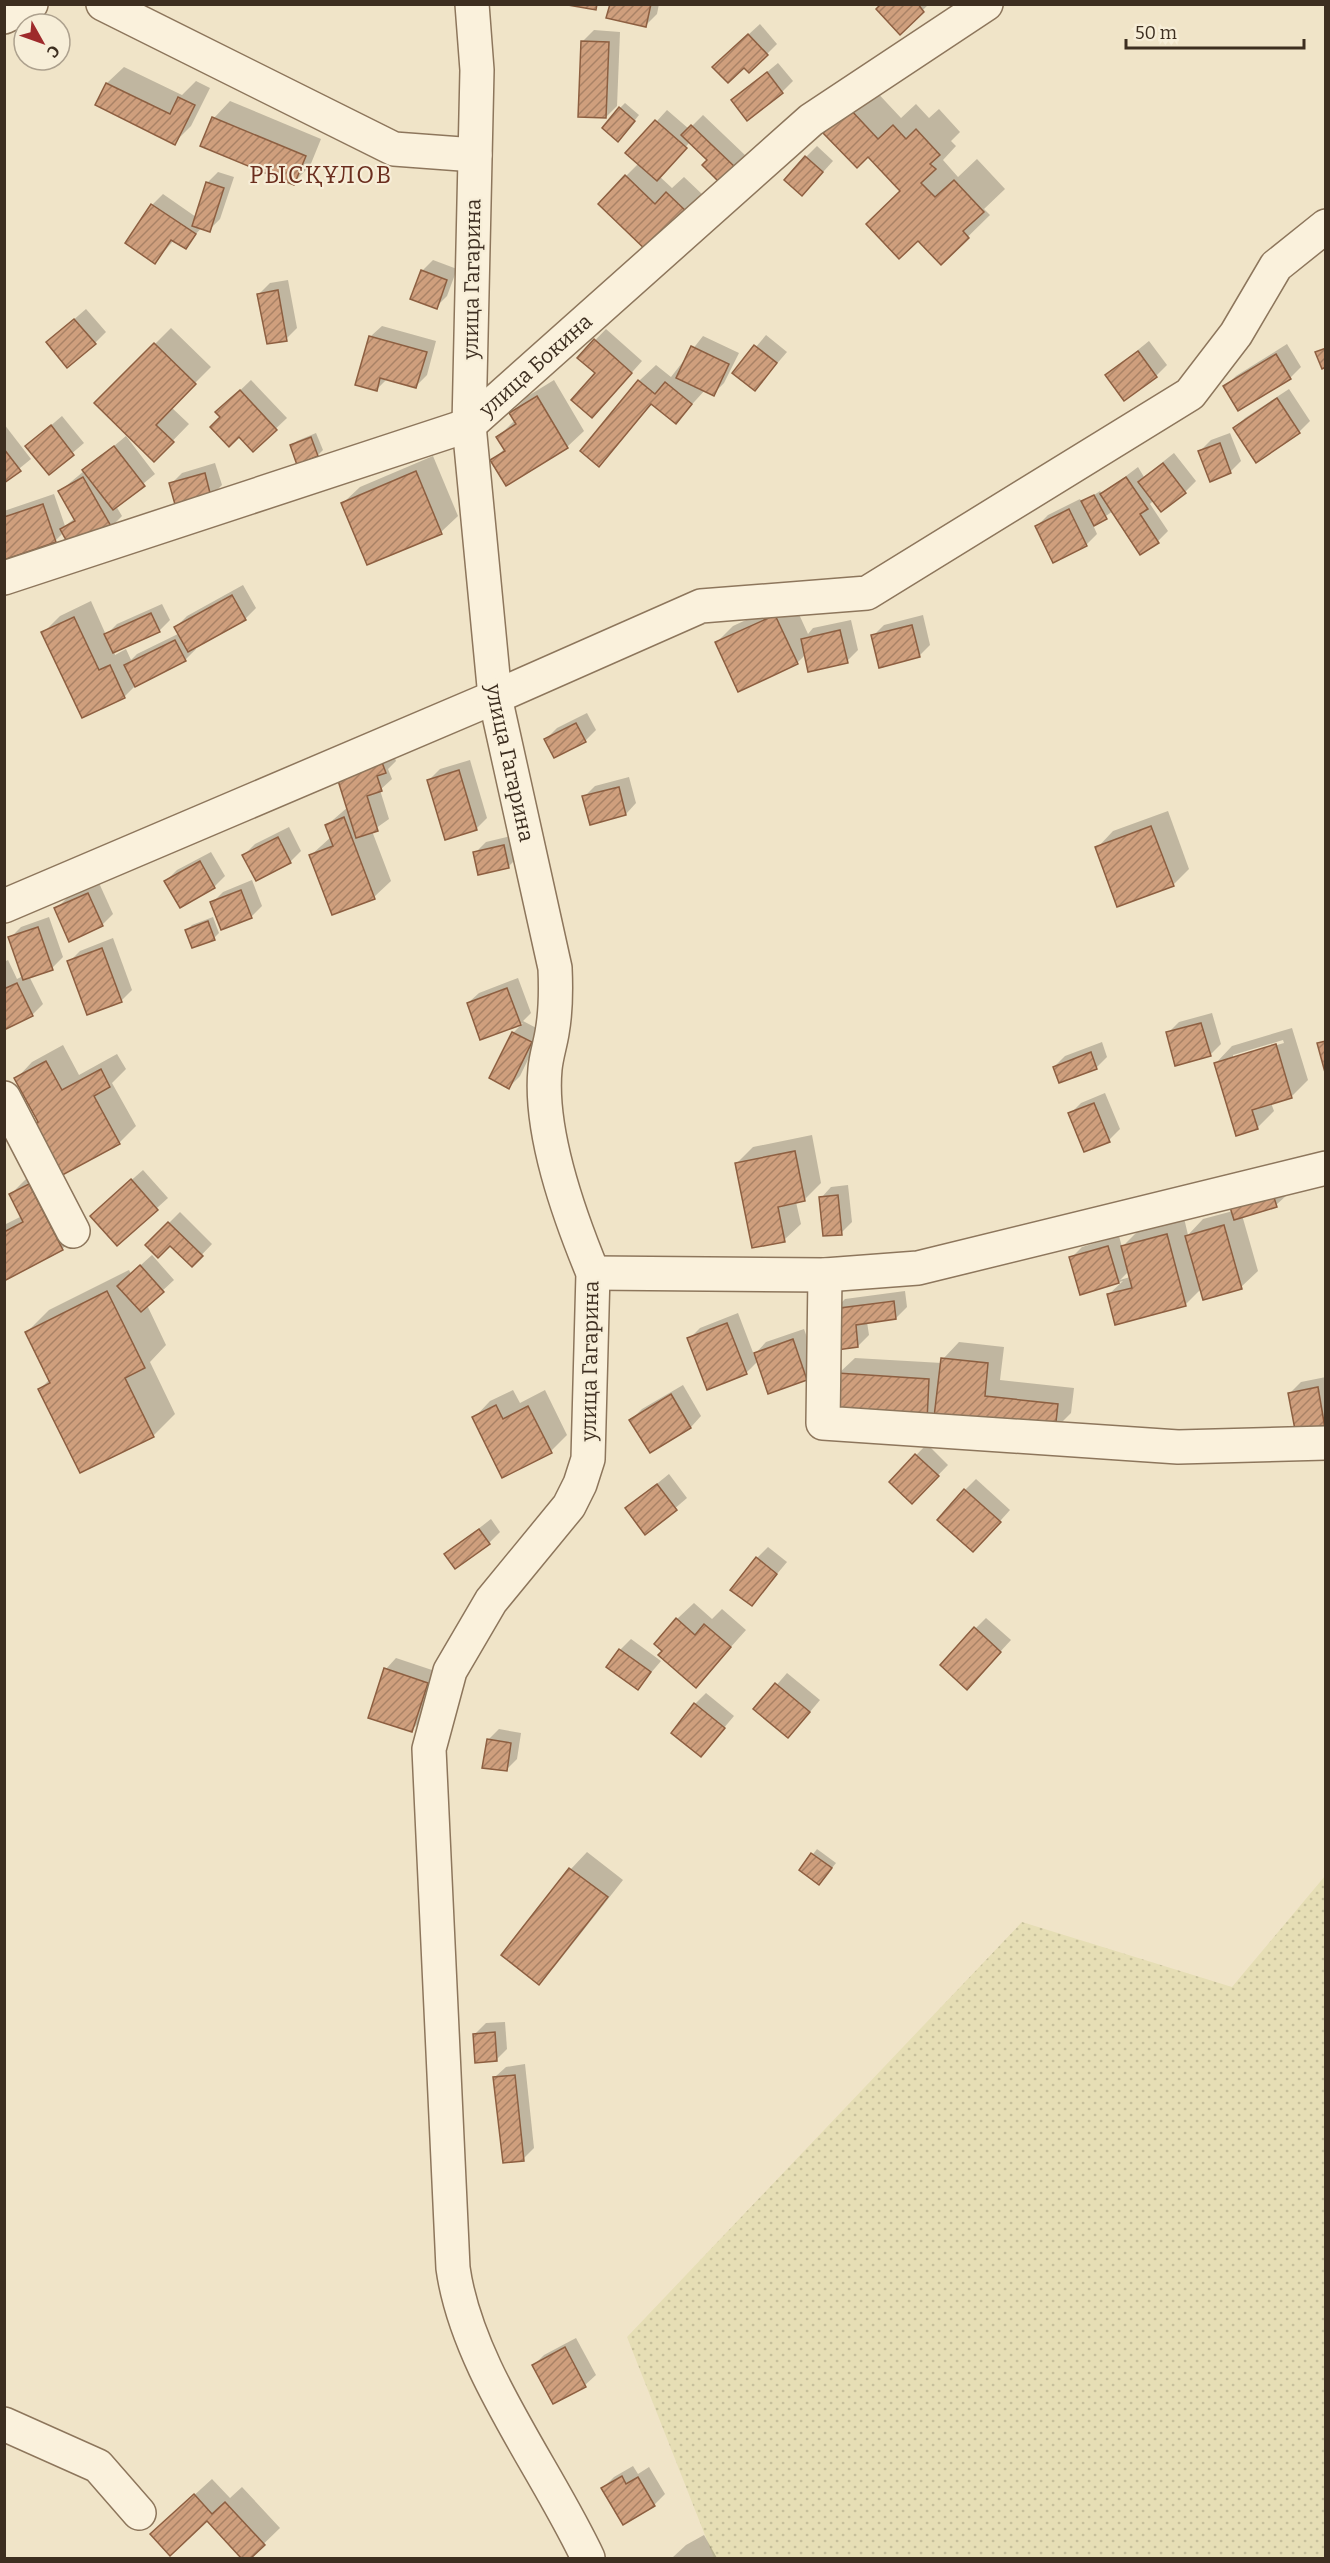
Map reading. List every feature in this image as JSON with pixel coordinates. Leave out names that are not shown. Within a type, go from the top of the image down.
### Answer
[{"type":"street","points":[[4,17],[31,4]]},
{"type":"street","points":[[103,4],[394,149],[475,155]]},
{"type":"street","name":"улица Гагарина","points":[[472,4],[477,70],[469,425],[495,697],[555,968],[556,1000],[545,1068],[544,1105],[550,1140],[582,1245],[593,1273],[588,1459],[580,1484],[569,1506],[491,1601],[469,1637],[450,1671],[429,1749],[453,2268],[457,2299],[479,2356],[588,2559]]},
{"type":"street","name":"улица Бокина","points":[[4,578],[469,425],[811,120],[986,4]]},
{"type":"street","points":[[4,906],[495,697],[701,606],[867,593],[1190,394],[1236,334],[1276,266],[1326,226]]},
{"type":"street","points":[[4,1098],[73,1231]]},
{"type":"street","points":[[593,1273],[825,1275],[918,1268],[1326,1167]]},
{"type":"street","points":[[825,1275],[823,1424],[1178,1447],[1326,1443]]},
{"type":"street","points":[[4,2424],[98,2466],[140,2513]]},
{"type":"shaded area","points":[[1325,1876],[1325,2558],[714,2558],[627,2337],[1022,1922],[1232,1987]]},
{"type":"building","points":[[562,4],[597,4],[596,10]]},
{"type":"building","points":[[610,4],[651,4],[646,27],[606,18]]},
{"type":"building","points":[[881,4],[918,4],[924,12],[900,35],[876,9]]},
{"type":"building","points":[[748,34],[768,55],[749,73],[744,68],[728,83],[712,67]]},
{"type":"building","points":[[581,41],[609,42],[606,118],[578,117]]},
{"type":"building","points":[[767,72],[783,93],[747,121],[731,100]]},
{"type":"building","points":[[106,83],[170,114],[178,97],[195,105],[175,145],[95,105]]},
{"type":"building","points":[[619,107],[635,121],[618,142],[602,128]]},
{"type":"building","points":[[849,108],[878,139],[893,125],[906,139],[916,129],[940,155],[930,164],[936,169],[921,183],[935,197],[954,180],[984,212],[963,231],[969,238],[941,265],[918,241],[899,259],[866,224],[900,191],[868,157],[857,168],[823,133]]},
{"type":"building","points":[[212,117],[306,156],[294,185],[200,146]]},
{"type":"building","points":[[655,120],[687,148],[657,181],[625,153]]},
{"type":"building","points":[[691,125],[736,168],[721,184],[702,165],[707,160],[681,135]]},
{"type":"building","points":[[805,156],[823,172],[802,196],[784,180]]},
{"type":"building","points":[[625,175],[655,204],[666,192],[689,214],[650,254],[598,204]]},
{"type":"building","points":[[206,182],[224,188],[210,232],[192,226]]},
{"type":"building","points":[[151,204],[196,234],[186,249],[171,240],[155,264],[125,243]]},
{"type":"building","points":[[421,270],[447,280],[437,309],[410,299]]},
{"type":"building","points":[[278,290],[287,341],[267,344],[257,294]]},
{"type":"building","points":[[74,319],[96,344],[67,368],[46,342]]},
{"type":"building","points":[[369,336],[427,352],[416,388],[380,378],[377,391],[355,385]]},
{"type":"building","points":[[594,339],[632,373],[592,418],[571,400],[595,373],[577,358]]},
{"type":"building","points":[[154,343],[196,384],[156,425],[174,442],[154,462],[94,403]]},
{"type":"building","points":[[754,345],[777,363],[755,391],[732,373]]},
{"type":"building","points":[[691,346],[729,364],[714,396],[676,378]]},
{"type":"building","points":[[1326,348],[1326,367],[1322,369],[1315,352]]},
{"type":"building","points":[[1138,351],[1157,377],[1124,401],[1105,375]]},
{"type":"building","points":[[1276,354],[1291,379],[1238,411],[1223,386]]},
{"type":"building","points":[[638,380],[655,394],[665,382],[692,404],[676,424],[651,404],[599,467],[580,451]]},
{"type":"building","points":[[240,390],[277,430],[253,452],[239,437],[229,447],[210,427],[220,417],[215,412]]},
{"type":"building","points":[[537,396],[568,448],[506,486],[490,460],[505,451],[496,437],[516,424],[509,413]]},
{"type":"building","points":[[1277,398],[1300,433],[1256,463],[1233,428]]},
{"type":"building","points":[[51,425],[74,455],[49,475],[25,446]]},
{"type":"building","points":[[311,437],[318,456],[297,465],[290,445]]},
{"type":"building","points":[[1220,443],[1231,473],[1210,482],[1198,451]]},
{"type":"building","points":[[114,446],[145,486],[113,510],[82,470]]},
{"type":"building","points":[[4,449],[21,471],[4,483]]},
{"type":"building","points":[[1163,463],[1186,493],[1161,512],[1138,482]]},
{"type":"building","points":[[416,471],[442,534],[367,565],[341,503]]},
{"type":"building","points":[[205,473],[211,497],[176,508],[169,483]]},
{"type":"building","points":[[83,477],[112,528],[72,551],[60,529],[75,521],[58,491]]},
{"type":"building","points":[[1126,477],[1148,509],[1140,514],[1159,543],[1140,555],[1100,494]]},
{"type":"building","points":[[1094,495],[1107,519],[1094,526],[1081,501]]},
{"type":"building","points":[[43,504],[56,542],[4,560],[4,517]]},
{"type":"building","points":[[1069,509],[1087,546],[1053,563],[1035,526]]},
{"type":"building","points":[[232,595],[246,620],[188,652],[174,627]]},
{"type":"building","points":[[151,613],[160,632],[113,653],[104,634]]},
{"type":"building","points":[[775,615],[798,664],[738,692],[715,642]]},
{"type":"building","points":[[74,617],[99,670],[110,665],[125,698],[82,718],[41,632]]},
{"type":"building","points":[[912,625],[920,657],[879,668],[871,635]]},
{"type":"building","points":[[840,630],[848,663],[808,672],[801,639]]},
{"type":"building","points":[[175,640],[186,661],[135,687],[124,665]]},
{"type":"building","points":[[576,723],[586,742],[554,758],[544,739]]},
{"type":"building","points":[[380,757],[386,773],[377,776],[382,791],[367,796],[378,831],[356,838],[335,771]]},
{"type":"building","points":[[459,770],[477,830],[445,840],[427,780]]},
{"type":"building","points":[[619,787],[626,815],[590,825],[582,796]]},
{"type":"building","points":[[344,817],[375,899],[332,915],[309,855],[333,846],[325,825]]},
{"type":"building","points":[[1151,826],[1174,886],[1117,907],[1095,847]]},
{"type":"building","points":[[278,837],[291,863],[256,881],[242,855]]},
{"type":"building","points":[[504,845],[509,868],[478,875],[473,852]]},
{"type":"building","points":[[200,861],[215,888],[180,908],[164,881]]},
{"type":"building","points":[[241,890],[252,918],[221,930],[210,902]]},
{"type":"building","points":[[88,893],[103,926],[69,942],[54,908]]},
{"type":"building","points":[[208,921],[215,940],[192,948],[185,930]]},
{"type":"building","points":[[38,927],[53,970],[23,980],[8,937]]},
{"type":"building","points":[[102,948],[122,1002],[87,1015],[67,961]]},
{"type":"building","points":[[17,983],[33,1016],[4,1030],[4,985],[6,988]]},
{"type":"building","points":[[507,988],[521,1025],[480,1040],[467,1003]]},
{"type":"building","points":[[1201,1023],[1211,1056],[1175,1066],[1166,1032]]},
{"type":"building","points":[[512,1032],[532,1042],[509,1089],[489,1078]]},
{"type":"building","points":[[1326,1041],[1326,1076],[1317,1043]]},
{"type":"building","points":[[1276,1044],[1292,1098],[1252,1110],[1258,1129],[1236,1136],[1214,1063]]},
{"type":"building","points":[[1091,1052],[1097,1069],[1059,1083],[1053,1067]]},
{"type":"building","points":[[46,1061],[62,1090],[101,1069],[110,1087],[94,1096],[120,1144],[55,1179],[27,1128],[38,1122],[14,1078]]},
{"type":"building","points":[[1094,1103],[1110,1142],[1084,1152],[1068,1113]]},
{"type":"building","points":[[795,1151],[805,1201],[778,1207],[785,1242],[752,1248],[735,1163]]},
{"type":"building","points":[[131,1179],[158,1210],[117,1246],[90,1216]]},
{"type":"building","points":[[29,1184],[63,1250],[4,1281],[4,1232],[23,1222],[9,1194]]},
{"type":"building","points":[[1272,1191],[1277,1207],[1234,1220],[1229,1204]]},
{"type":"building","points":[[838,1195],[842,1235],[823,1236],[819,1197]]},
{"type":"building","points":[[168,1222],[203,1256],[192,1267],[170,1246],[158,1258],[145,1245]]},
{"type":"building","points":[[1224,1225],[1242,1289],[1203,1300],[1185,1236]]},
{"type":"building","points":[[1167,1234],[1186,1306],[1115,1325],[1107,1294],[1132,1288],[1121,1246]]},
{"type":"building","points":[[1108,1246],[1119,1283],[1080,1295],[1069,1257]]},
{"type":"building","points":[[140,1265],[164,1292],[141,1312],[117,1286]]},
{"type":"building","points":[[107,1291],[145,1368],[125,1378],[154,1437],[80,1473],[38,1389],[50,1383],[25,1332]]},
{"type":"building","points":[[894,1301],[896,1319],[856,1325],[858,1347],[837,1350],[832,1309]]},
{"type":"building","points":[[727,1323],[747,1374],[707,1390],[687,1338]]},
{"type":"building","points":[[793,1339],[807,1380],[768,1394],[754,1353]]},
{"type":"building","points":[[941,1358],[988,1363],[985,1396],[1058,1404],[1055,1431],[934,1417]]},
{"type":"building","points":[[837,1373],[929,1379],[927,1421],[834,1416]]},
{"type":"building","points":[[1318,1387],[1326,1434],[1297,1440],[1288,1393]]},
{"type":"building","points":[[671,1394],[691,1428],[650,1453],[629,1420]]},
{"type":"building","points":[[496,1405],[503,1419],[528,1406],[552,1453],[502,1478],[472,1417]]},
{"type":"building","points":[[915,1454],[939,1476],[912,1504],[889,1482]]},
{"type":"building","points":[[657,1484],[677,1510],[645,1535],[625,1508]]},
{"type":"building","points":[[964,1489],[1001,1522],[973,1552],[937,1520]]},
{"type":"building","points":[[479,1529],[490,1544],[455,1569],[444,1554]]},
{"type":"building","points":[[756,1557],[777,1574],[752,1606],[730,1590]]},
{"type":"building","points":[[676,1618],[695,1635],[704,1624],[731,1647],[696,1688],[658,1655],[662,1651],[654,1644]]},
{"type":"building","points":[[974,1627],[1001,1652],[967,1690],[940,1665]]},
{"type":"building","points":[[619,1649],[651,1672],[638,1690],[606,1667]]},
{"type":"building","points":[[384,1668],[428,1683],[412,1732],[368,1718]]},
{"type":"building","points":[[775,1683],[810,1712],[788,1738],[753,1709]]},
{"type":"building","points":[[694,1703],[725,1728],[701,1757],[671,1733]]},
{"type":"building","points":[[487,1739],[511,1743],[507,1771],[482,1768]]},
{"type":"building","points":[[811,1853],[832,1868],[819,1885],[799,1870]]},
{"type":"building","points":[[569,1868],[608,1897],[539,1985],[501,1955]]},
{"type":"building","points":[[495,2032],[497,2061],[475,2063],[473,2034]]},
{"type":"building","points":[[515,2075],[524,2161],[503,2163],[493,2077]]},
{"type":"building","points":[[565,2347],[586,2387],[553,2404],[532,2365]]},
{"type":"building","points":[[622,2476],[626,2484],[638,2477],[655,2506],[623,2525],[601,2488]]},
{"type":"building","points":[[194,2494],[212,2514],[225,2502],[265,2545],[251,2558],[241,2558],[207,2521],[170,2556],[150,2534]]},
{"type":"district","name":"РЫСҚҰЛОВ","points":[[321,175]]}]
